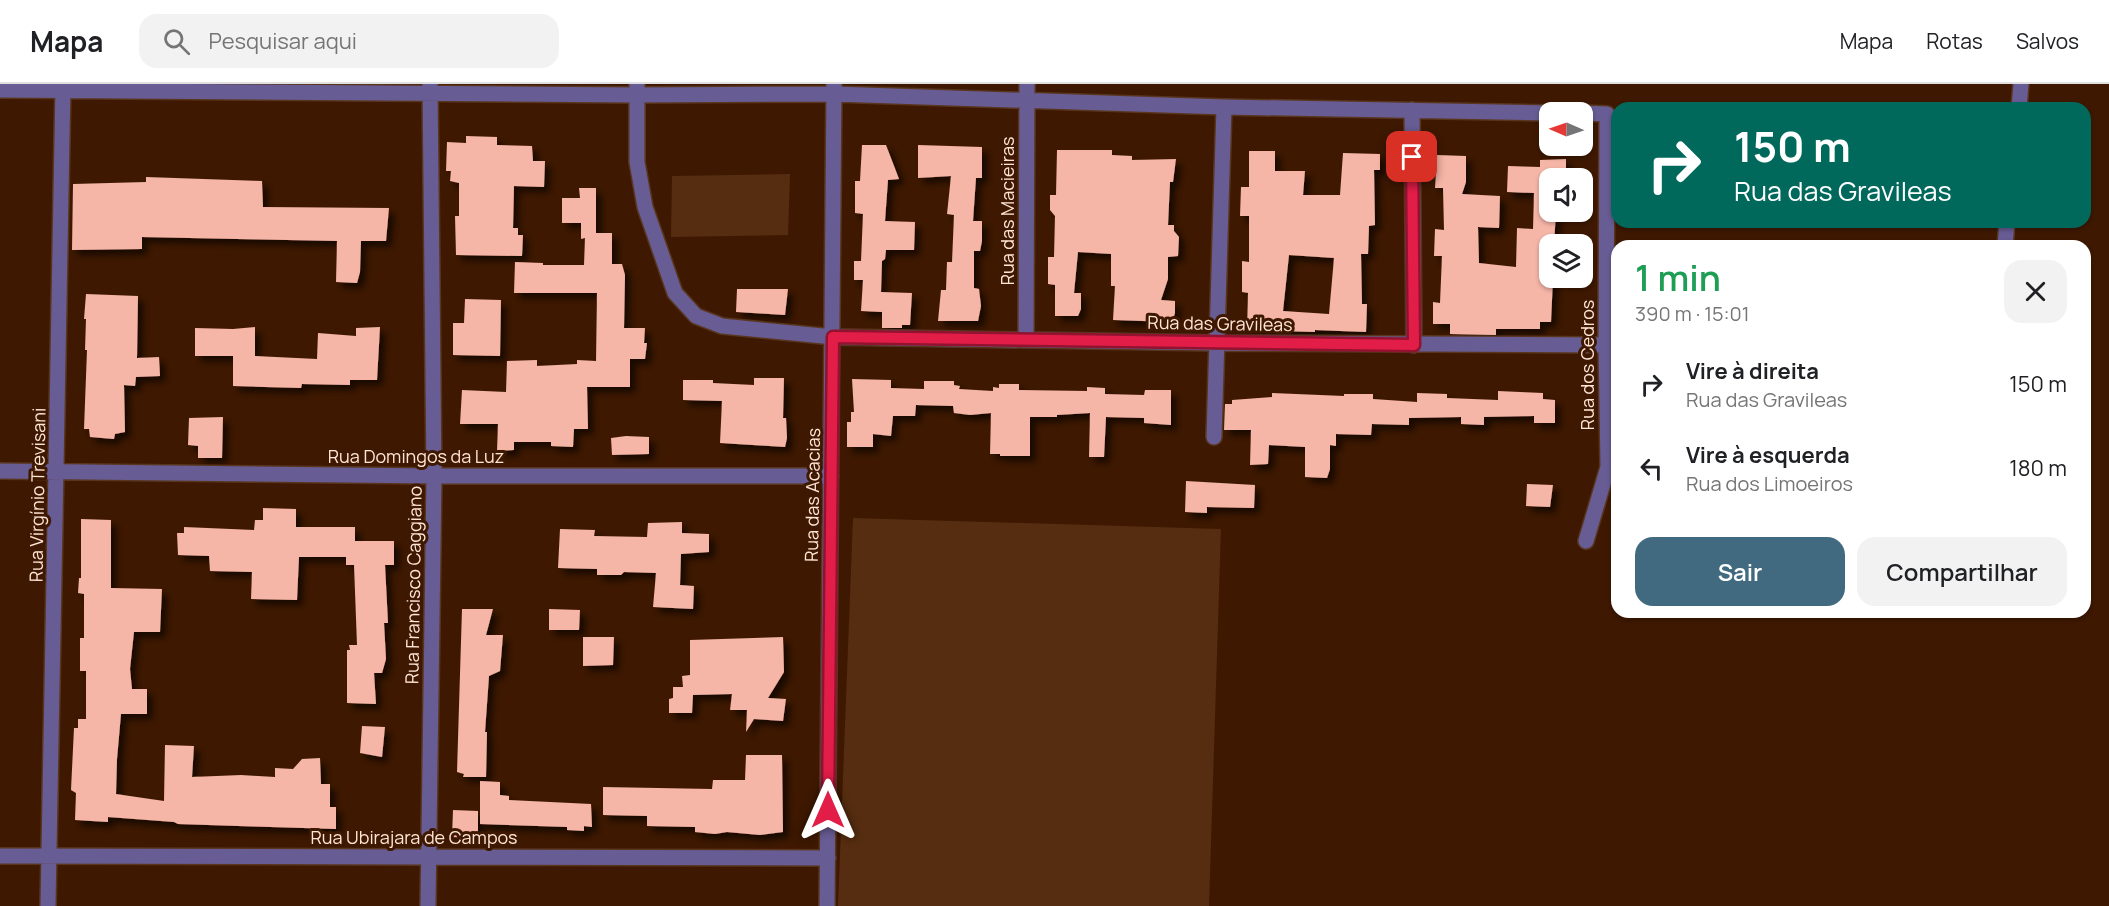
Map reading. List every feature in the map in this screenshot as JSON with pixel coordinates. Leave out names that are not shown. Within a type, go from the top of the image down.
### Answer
[{"type":"street","name":"Rua das Macieiras","points":[[1026,338],[1027,84]]},
{"type":"street","points":[[2020,102],[2021,84]]},
{"type":"street","points":[[0,90],[63,87],[834,89],[1027,101],[1539,113]]},
{"type":"street","name":"Rua Virgínio Trevisani","points":[[48,906],[63,87]]},
{"type":"street","name":"Rua Francisco Caggiano","points":[[428,906],[434,476],[430,88]]},
{"type":"street","name":"Rua das Gravileas","points":[[636,89],[637,162],[645,207],[675,293],[696,316],[722,326],[833,337],[1026,338],[1217,343],[1606,345]]},
{"type":"street","name":"Rua das Acacias","points":[[827,906],[834,89]]},
{"type":"street","points":[[1214,438],[1224,107]]},
{"type":"street","points":[[1412,110],[1414,345]]},
{"type":"street","name":"Rua dos Cedros","points":[[1593,113],[1607,114],[1606,345],[1611,447]]},
{"type":"street","name":"Rua dos Cedros","points":[[1586,541],[1611,470]]},
{"type":"street","name":"Rua Domingos da Luz","points":[[0,471],[434,476],[831,476]]},
{"type":"street","name":"Rua Ubirajara de Campos","points":[[0,856],[828,858]]},
{"type":"shaded area","points":[[790,174],[788,235],[671,237],[672,176]]},
{"type":"shaded area","points":[[853,518],[1221,529],[1209,906],[838,906]]},
{"type":"building","points":[[466,136],[497,137],[497,145],[532,146],[533,161],[545,161],[544,187],[514,186],[513,228],[518,228],[518,235],[523,235],[522,256],[456,255],[455,216],[459,216],[459,183],[450,181],[451,171],[446,171],[447,142],[466,143]]},
{"type":"building","points":[[862,145],[886,145],[899,179],[888,180],[885,221],[915,222],[914,250],[886,250],[885,259],[882,261],[881,292],[912,293],[910,325],[902,325],[902,328],[882,328],[882,312],[861,311],[863,280],[854,280],[854,261],[861,261],[863,214],[855,213],[855,181],[860,181]]},
{"type":"building","points":[[918,145],[982,147],[982,178],[976,178],[973,221],[982,221],[980,251],[974,251],[974,288],[979,289],[981,306],[978,321],[938,321],[941,290],[946,290],[947,262],[952,262],[954,215],[947,214],[951,176],[918,178]]},
{"type":"building","points":[[1057,150],[1112,150],[1112,155],[1132,156],[1132,160],[1176,159],[1173,182],[1170,182],[1168,225],[1174,225],[1174,231],[1179,237],[1178,256],[1168,257],[1168,279],[1161,300],[1175,301],[1172,322],[1113,320],[1115,286],[1111,286],[1111,254],[1078,252],[1074,293],[1081,293],[1081,309],[1078,316],[1055,316],[1055,285],[1048,284],[1048,257],[1054,257],[1055,216],[1050,210],[1050,195],[1056,195]]},
{"type":"building","points":[[1249,151],[1275,151],[1275,171],[1305,171],[1303,195],[1340,195],[1343,153],[1380,154],[1380,170],[1374,170],[1375,225],[1369,226],[1368,254],[1361,254],[1362,304],[1367,304],[1366,332],[1247,330],[1248,293],[1242,292],[1242,261],[1249,262],[1249,216],[1240,216],[1241,187],[1249,187]],"holes":[[[1289,255],[1334,258],[1329,314],[1283,311]]]},
{"type":"building","points":[[1437,155],[1466,156],[1466,182],[1462,194],[1500,196],[1499,228],[1478,227],[1479,263],[1516,267],[1517,228],[1533,229],[1534,193],[1507,192],[1508,166],[1540,167],[1540,160],[1566,159],[1566,168],[1539,168],[1539,222],[1555,222],[1555,234],[1539,234],[1539,288],[1553,288],[1551,322],[1540,322],[1540,329],[1496,329],[1496,335],[1450,334],[1450,324],[1433,324],[1433,302],[1440,303],[1442,256],[1434,256],[1435,229],[1444,230],[1443,188],[1435,188]]},
{"type":"building","points":[[146,177],[262,181],[263,207],[389,208],[386,241],[361,241],[360,272],[357,283],[336,282],[337,241],[142,237],[142,249],[72,250],[73,184],[146,182]]},
{"type":"building","points":[[579,188],[596,188],[596,233],[612,233],[612,264],[622,264],[625,275],[624,328],[645,328],[644,343],[647,343],[645,359],[630,359],[630,387],[587,387],[588,429],[574,429],[573,447],[551,446],[551,442],[514,442],[514,450],[497,451],[498,424],[460,424],[462,390],[506,392],[507,361],[537,360],[537,366],[577,364],[577,360],[596,361],[597,293],[514,293],[515,262],[584,265],[585,238],[581,239],[581,223],[562,223],[562,198],[580,198]]},
{"type":"building","points":[[737,289],[788,289],[785,315],[736,312]]},
{"type":"building","points":[[86,294],[138,296],[137,358],[159,357],[160,376],[136,377],[135,386],[124,385],[125,432],[115,434],[114,439],[90,437],[89,429],[84,429],[87,350],[85,350],[86,319],[84,319]]},
{"type":"building","points":[[465,299],[501,300],[500,356],[453,355],[453,323],[464,323]]},
{"type":"building","points":[[255,327],[255,356],[317,359],[318,333],[356,336],[356,328],[380,327],[377,380],[350,380],[350,385],[302,384],[301,388],[233,386],[233,356],[195,356],[195,328]]},
{"type":"building","points":[[754,378],[784,378],[783,418],[786,418],[787,438],[785,447],[720,443],[722,401],[683,400],[683,380],[713,380],[713,383],[754,385]]},
{"type":"building","points":[[852,379],[891,380],[891,388],[924,389],[924,381],[954,381],[954,385],[960,386],[959,389],[993,391],[993,387],[999,388],[999,384],[1019,384],[1019,390],[1087,391],[1087,387],[1105,388],[1105,394],[1144,395],[1145,390],[1171,390],[1171,425],[1144,423],[1144,418],[1106,417],[1104,457],[1089,457],[1090,413],[1030,417],[1030,456],[1000,456],[1000,454],[990,454],[991,413],[970,415],[954,413],[953,406],[916,405],[915,416],[893,416],[891,436],[873,434],[873,447],[847,447],[847,422],[851,422],[851,412],[854,412]]},
{"type":"building","points":[[1498,391],[1543,393],[1543,399],[1555,400],[1555,423],[1534,423],[1534,416],[1484,417],[1484,425],[1461,424],[1461,417],[1409,418],[1409,425],[1372,424],[1371,435],[1336,434],[1336,446],[1330,445],[1330,469],[1327,478],[1305,477],[1305,447],[1269,445],[1268,464],[1250,465],[1251,430],[1224,430],[1225,404],[1232,404],[1232,400],[1272,397],[1272,393],[1344,396],[1344,394],[1373,394],[1373,399],[1417,402],[1417,393],[1447,394],[1447,398],[1498,400]]},
{"type":"building","points":[[223,417],[222,458],[198,458],[198,446],[188,445],[189,418]]},
{"type":"building","points":[[649,437],[649,454],[612,455],[611,438]]},
{"type":"building","points":[[1186,481],[1255,485],[1254,508],[1207,507],[1207,513],[1185,512]]},
{"type":"building","points":[[1527,484],[1553,485],[1550,507],[1526,506]]},
{"type":"building","points":[[263,508],[296,509],[296,527],[355,527],[355,541],[394,541],[394,565],[385,565],[388,623],[384,623],[386,659],[382,673],[374,673],[376,704],[347,703],[347,650],[350,650],[349,645],[357,645],[354,565],[346,565],[346,557],[299,557],[297,600],[251,599],[252,572],[210,571],[209,556],[178,555],[177,533],[184,533],[184,527],[254,530],[255,520],[263,520]]},
{"type":"building","points":[[81,519],[111,520],[111,588],[162,589],[160,632],[134,632],[130,669],[132,689],[147,689],[147,714],[121,714],[116,794],[164,801],[165,745],[194,746],[192,777],[241,775],[275,777],[275,768],[293,769],[302,759],[320,758],[321,784],[330,784],[330,807],[336,807],[336,829],[178,824],[108,817],[108,822],[75,820],[76,793],[71,790],[74,728],[78,728],[78,719],[86,719],[86,671],[80,671],[80,638],[84,638],[84,594],[78,593],[79,578],[81,578]]},
{"type":"building","points":[[682,522],[682,533],[709,534],[709,552],[681,554],[680,585],[694,586],[693,609],[653,607],[656,573],[624,572],[621,575],[597,575],[597,569],[558,568],[560,529],[595,530],[594,536],[647,537],[648,523]]},
{"type":"building","points":[[462,609],[493,609],[486,635],[503,635],[500,671],[489,676],[485,732],[487,732],[486,777],[463,777],[464,774],[457,772]]},
{"type":"building","points":[[549,609],[580,610],[579,630],[549,630]]},
{"type":"building","points":[[583,637],[614,637],[613,665],[583,666]]},
{"type":"building","points":[[783,637],[784,672],[768,698],[786,699],[783,721],[754,719],[746,732],[747,710],[730,710],[732,694],[693,695],[692,713],[669,713],[669,699],[673,698],[673,687],[683,687],[682,676],[690,675],[690,640]]},
{"type":"building","points":[[362,726],[385,727],[382,757],[360,753]]},
{"type":"building","points":[[746,755],[782,755],[783,832],[760,835],[727,832],[715,834],[695,832],[695,827],[647,826],[647,816],[603,815],[603,787],[712,789],[713,780],[745,780]]},
{"type":"building","points":[[480,781],[500,782],[500,795],[509,796],[509,800],[591,804],[592,827],[584,826],[584,831],[567,830],[567,827],[480,824]]},
{"type":"building","points":[[453,810],[478,811],[478,838],[452,837]]},
{"type":"route","points":[[828,810],[833,337],[1414,345],[1412,157]]}]
